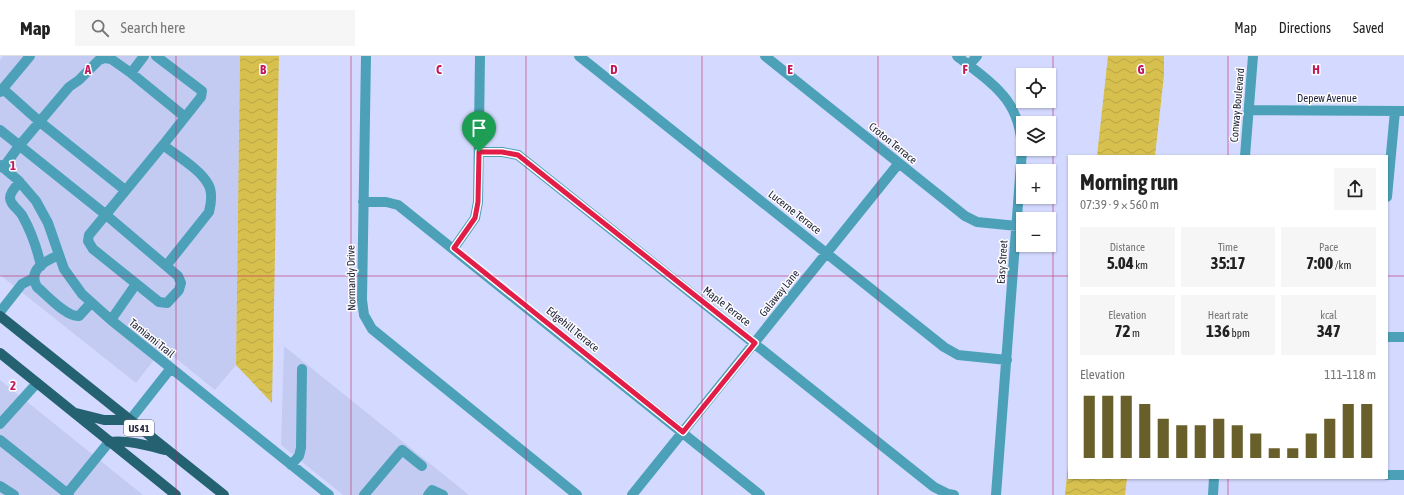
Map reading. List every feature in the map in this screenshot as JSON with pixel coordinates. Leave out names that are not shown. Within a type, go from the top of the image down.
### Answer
[{"type":"main road","name":"US 41","points":[[0,316],[224,495]]},
{"type":"main road","name":"US 41","points":[[0,353],[176,495]]},
{"type":"main road","points":[[72,412],[104,420],[130,420]]},
{"type":"main road","points":[[109,442],[122,440],[134,442],[169,452]]},
{"type":"street","points":[[30,56],[1,90],[125,190]]},
{"type":"street","points":[[131,73],[144,56]]},
{"type":"street","points":[[0,130],[105,214],[178,276],[181,283],[179,290],[167,303],[159,302],[136,284],[90,246],[88,241],[89,235],[105,214],[201,97],[202,91],[156,56]]},
{"type":"street","name":"Normandy Drive","points":[[366,56],[362,300],[364,315],[372,329],[577,495]]},
{"type":"street","points":[[454,248],[475,218],[478,202],[480,56]]},
{"type":"street","name":"Lucerne Terrace","points":[[579,56],[944,347],[958,355],[1007,360]]},
{"type":"street","name":"Croton Terrace","points":[[765,56],[965,216],[977,222],[1016,226]]},
{"type":"street","name":"Easy Street","points":[[958,56],[1002,93],[1020,126],[1022,151],[1017,212]]},
{"type":"street","points":[[969,65],[977,56]]},
{"type":"street","name":"Conway Boulevard","points":[[1245,155],[1253,56]]},
{"type":"street","points":[[2,167],[69,87],[79,80],[99,60],[105,58],[111,60],[131,73],[185,117]]},
{"type":"street","name":"Depew Avenue","points":[[1249,110],[1400,111]]},
{"type":"street","points":[[1388,190],[1400,111]]},
{"type":"street","points":[[163,145],[201,175],[209,185],[211,203],[209,212],[166,266]]},
{"type":"street","name":"Maple Terrace","points":[[479,152],[502,152],[518,155],[934,487],[948,494],[954,495]]},
{"type":"street","name":"Galaway Lane","points":[[632,495],[899,163]]},
{"type":"street","name":"Tamiami Trail","points":[[2,167],[20,182],[36,201],[48,223],[64,269],[82,294],[111,320],[329,495]]},
{"type":"street","points":[[20,182],[10,194],[10,199],[27,225],[37,250],[41,266]]},
{"type":"street","name":"Edgehill Terrace","points":[[363,202],[386,202],[398,205],[454,248],[760,495]]},
{"type":"street","name":"Easy Street","points":[[996,495],[1016,226]]},
{"type":"street","points":[[59,255],[44,262],[34,275],[34,281],[37,286],[73,316],[79,316],[91,303]]},
{"type":"street","points":[[0,312],[22,284],[34,278]]},
{"type":"street","points":[[111,320],[136,284]]},
{"type":"street","points":[[1388,337],[1404,337]]},
{"type":"street","points":[[130,420],[171,368]]},
{"type":"street","points":[[292,465],[299,456],[301,448],[302,369]]},
{"type":"street","points":[[0,424],[37,383]]},
{"type":"street","points":[[0,440],[62,493],[109,442]]},
{"type":"street","points":[[364,495],[402,450],[422,466]]},
{"type":"street","points":[[1388,475],[1404,475]]},
{"type":"street","points":[[1213,495],[1214,479]]},
{"type":"street","points":[[0,486],[14,495]]},
{"type":"street","points":[[428,495],[432,490],[443,495]]},
{"type":"shaded area","points":[[3,56],[240,56],[236,365],[215,390],[163,348],[136,383],[0,275],[0,60]]},
{"type":"shaded area","points":[[284,346],[469,495],[343,495],[281,445]]},
{"type":"shaded area","points":[[0,380],[143,495],[0,495]]},
{"type":"water","points":[[240,56],[279,56],[272,403],[236,365]]},
{"type":"water","points":[[1108,56],[1164,56],[1164,75],[1155,155],[1097,155]]},
{"type":"water","points":[[1068,466],[1068,479],[1127,479],[1125,495],[1065,495]]},
{"type":"route","points":[[479,152],[502,152],[518,155],[755,343],[683,432],[454,248],[475,218],[478,202],[479,152]]}]
